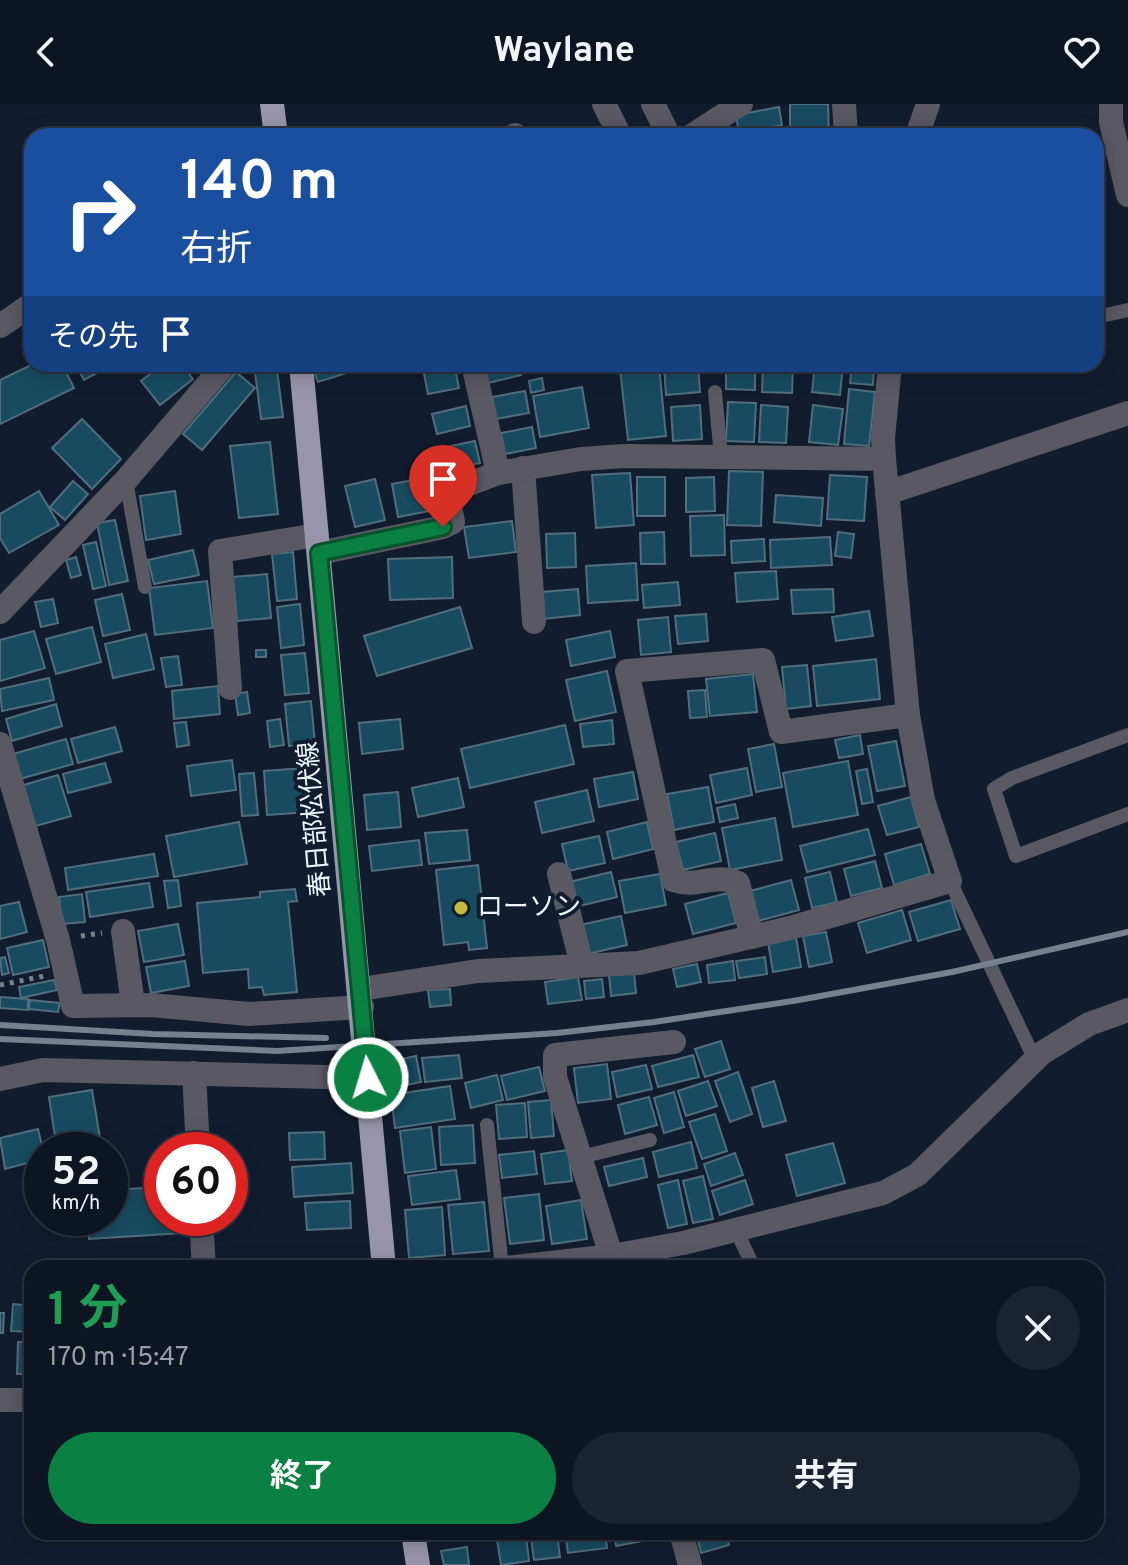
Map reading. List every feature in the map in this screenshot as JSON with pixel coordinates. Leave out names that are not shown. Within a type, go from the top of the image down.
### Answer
[{"type":"main road","points":[[272,104],[275,128]]},
{"type":"main road","name":"春日部松伏線","points":[[302,372],[361,927],[361,998],[383,1260]]},
{"type":"main road","points":[[414,1540],[418,1565]]},
{"type":"street","points":[[604,104],[612,128]]},
{"type":"street","points":[[653,104],[665,128]]},
{"type":"street","points":[[704,128],[741,104]]},
{"type":"street","points":[[844,104],[846,128]]},
{"type":"street","points":[[920,128],[928,104]]},
{"type":"street","points":[[1111,104],[1111,122],[1106,141],[1128,195]]},
{"type":"street","points":[[0,326],[24,310]]},
{"type":"street","points":[[0,612],[126,480],[218,372]]},
{"type":"street","points":[[475,372],[498,473]]},
{"type":"street","points":[[0,744],[58,940],[73,1006],[133,1005],[249,1014],[361,998],[409,974],[639,963],[752,937],[950,881],[923,800],[908,715],[884,459],[889,372]]},
{"type":"street","points":[[887,493],[1128,413]]},
{"type":"street","points":[[230,688],[220,551],[318,544],[443,527],[453,522],[449,502],[461,487],[498,473],[523,468],[624,456],[884,459]]},
{"type":"street","points":[[523,468],[534,622]]},
{"type":"street","points":[[752,937],[738,883],[725,877],[687,885],[673,880],[627,671],[763,660],[781,732],[908,715]]},
{"type":"street","points":[[559,874],[582,965]]},
{"type":"street","points":[[123,931],[133,1005]]},
{"type":"street","points":[[620,1260],[883,1193],[917,1175],[1035,1060],[1089,1024],[1128,1010]]},
{"type":"street","points":[[612,1260],[555,1077],[555,1055],[674,1042]]},
{"type":"street","points":[[0,1079],[43,1070],[368,1078]]},
{"type":"street","points":[[194,1073],[197,1132]]},
{"type":"street","points":[[202,1236],[204,1260]]},
{"type":"street","points":[[0,1400],[24,1400]]},
{"type":"street","points":[[683,1540],[690,1565]]},
{"type":"lane","points":[[1104,315],[1128,310]]},
{"type":"lane","points":[[715,392],[721,457]]},
{"type":"lane","points":[[126,480],[145,587]]},
{"type":"lane","points":[[1128,735],[1012,778],[994,789],[1016,856],[1128,814]]},
{"type":"lane","points":[[950,881],[1035,1060]]},
{"type":"lane","points":[[487,1125],[504,1260]]},
{"type":"lane","points":[[581,1157],[650,1140]]},
{"type":"lane","points":[[736,1230],[750,1260]]},
{"type":"path","points":[[58,940],[123,931]]},
{"type":"path","points":[[0,985],[38,977]]},
{"type":"building","points":[[790,104],[828,104],[829,128],[790,128]]},
{"type":"building","points":[[779,107],[782,125],[738,128],[736,115]]},
{"type":"building","points":[[24,368],[24,372],[66,372],[74,388],[0,424],[0,380]]},
{"type":"building","points":[[80,372],[99,372],[84,380]]},
{"type":"building","points":[[153,372],[187,372],[193,379],[160,405],[141,381]]},
{"type":"building","points":[[236,372],[255,388],[202,450],[183,434]]},
{"type":"building","points":[[255,372],[277,372],[283,417],[261,419]]},
{"type":"building","points":[[315,372],[350,372],[318,382]]},
{"type":"building","points":[[424,372],[456,372],[459,388],[428,394]]},
{"type":"building","points":[[486,372],[520,372],[521,375],[488,383]]},
{"type":"building","points":[[620,372],[660,372],[666,436],[628,440]]},
{"type":"building","points":[[665,372],[699,372],[700,392],[666,395]]},
{"type":"building","points":[[726,372],[755,372],[755,390],[726,389]]},
{"type":"building","points":[[763,372],[793,372],[792,393],[762,392]]},
{"type":"building","points":[[814,372],[842,372],[840,395],[812,392]]},
{"type":"building","points":[[851,372],[874,372],[873,385],[850,383]]},
{"type":"building","points":[[542,378],[544,390],[531,393],[529,381]]},
{"type":"building","points":[[582,387],[589,428],[540,437],[533,396]]},
{"type":"building","points":[[849,389],[875,392],[869,446],[844,444]]},
{"type":"building","points":[[525,391],[529,413],[496,419],[492,397]]},
{"type":"building","points":[[728,402],[756,403],[754,442],[726,441]]},
{"type":"building","points":[[700,405],[702,439],[673,441],[671,407]]},
{"type":"building","points":[[761,405],[788,407],[786,443],[759,442]]},
{"type":"building","points":[[813,405],[843,409],[838,445],[809,442]]},
{"type":"building","points":[[466,406],[470,426],[437,434],[432,414]]},
{"type":"building","points":[[82,419],[121,459],[92,489],[52,448]]},
{"type":"building","points":[[532,427],[536,448],[505,454],[501,433]]},
{"type":"building","points":[[475,441],[480,463],[446,470],[441,448]]},
{"type":"building","points":[[270,442],[278,514],[239,518],[230,446]]},
{"type":"building","points":[[729,471],[763,472],[761,526],[727,525]]},
{"type":"building","points":[[630,473],[634,525],[596,528],[592,475]]},
{"type":"building","points":[[830,475],[867,477],[864,521],[827,519]]},
{"type":"building","points":[[429,477],[435,510],[398,517],[392,484]]},
{"type":"building","points":[[637,477],[665,477],[665,516],[637,516]]},
{"type":"building","points":[[714,477],[715,511],[686,512],[686,478]]},
{"type":"building","points":[[375,479],[385,520],[355,527],[345,486]]},
{"type":"building","points":[[73,481],[88,494],[65,520],[50,507]]},
{"type":"building","points":[[39,491],[59,525],[9,553],[0,538],[0,514]]},
{"type":"building","points":[[175,491],[181,534],[146,540],[140,496]]},
{"type":"building","points":[[776,495],[823,498],[821,526],[774,522]]},
{"type":"building","points":[[724,515],[725,555],[691,556],[690,516]]},
{"type":"building","points":[[115,520],[128,581],[109,585],[97,523]]},
{"type":"building","points":[[512,521],[516,552],[469,558],[464,527]]},
{"type":"building","points":[[664,532],[665,564],[641,564],[640,533]]},
{"type":"building","points":[[838,532],[854,534],[851,558],[835,556]]},
{"type":"building","points":[[575,533],[576,567],[547,568],[546,534]]},
{"type":"building","points":[[830,537],[832,565],[771,568],[770,540]]},
{"type":"building","points":[[764,539],[765,561],[732,563],[731,541]]},
{"type":"building","points":[[96,542],[106,586],[93,589],[83,545]]},
{"type":"building","points":[[193,550],[199,575],[154,584],[148,560]]},
{"type":"building","points":[[293,552],[297,599],[277,601],[272,554]]},
{"type":"building","points":[[76,557],[81,575],[71,578],[66,560]]},
{"type":"building","points":[[452,557],[453,598],[390,600],[388,559]]},
{"type":"building","points":[[636,563],[638,600],[588,603],[586,566]]},
{"type":"building","points":[[776,571],[778,599],[737,602],[735,573]]},
{"type":"building","points":[[267,574],[271,618],[237,621],[233,577]]},
{"type":"building","points":[[207,581],[213,628],[155,635],[149,588]]},
{"type":"building","points":[[678,582],[680,605],[644,608],[642,585]]},
{"type":"building","points":[[578,589],[580,615],[543,619],[541,592]]},
{"type":"building","points":[[833,589],[834,612],[793,614],[791,590]]},
{"type":"building","points":[[122,594],[130,630],[103,636],[95,600]]},
{"type":"building","points":[[53,599],[58,623],[41,627],[35,602]]},
{"type":"building","points":[[300,604],[304,645],[281,648],[277,607]]},
{"type":"building","points":[[460,607],[472,648],[377,676],[364,636]]},
{"type":"building","points":[[869,611],[873,636],[836,641],[832,617]]},
{"type":"building","points":[[706,614],[708,641],[678,644],[675,616]]},
{"type":"building","points":[[668,617],[671,652],[641,655],[638,620]]},
{"type":"building","points":[[92,627],[101,662],[56,674],[46,639]]},
{"type":"building","points":[[34,631],[45,668],[0,681],[0,640]]},
{"type":"building","points":[[610,631],[615,657],[571,666],[566,640]]},
{"type":"building","points":[[146,634],[154,669],[113,678],[105,644]]},
{"type":"building","points":[[256,650],[266,650],[266,657],[256,657]]},
{"type":"building","points":[[305,653],[309,693],[285,695],[281,655]]},
{"type":"building","points":[[178,656],[182,685],[166,687],[161,658]]},
{"type":"building","points":[[876,659],[880,699],[817,706],[813,666]]},
{"type":"building","points":[[807,665],[811,706],[786,709],[782,667]]},
{"type":"building","points":[[607,671],[616,712],[575,721],[566,680]]},
{"type":"building","points":[[753,674],[757,712],[710,716],[706,679]]},
{"type":"building","points":[[49,678],[54,700],[2,711],[0,689]]},
{"type":"building","points":[[218,686],[220,714],[174,719],[172,691]]},
{"type":"building","points":[[705,690],[707,717],[690,718],[688,691]]},
{"type":"building","points":[[247,692],[250,713],[238,715],[235,694]]},
{"type":"building","points":[[311,701],[315,744],[289,746],[285,704]]},
{"type":"building","points":[[56,704],[62,726],[12,741],[6,719]]},
{"type":"building","points":[[280,719],[284,745],[270,747],[267,721]]},
{"type":"building","points":[[400,719],[403,749],[362,754],[359,723]]},
{"type":"building","points":[[612,720],[614,744],[583,747],[580,724]]},
{"type":"building","points":[[186,722],[189,745],[177,747],[174,723]]},
{"type":"building","points":[[565,725],[574,764],[470,788],[461,749]]},
{"type":"building","points":[[115,727],[122,751],[78,763],[71,739]]},
{"type":"building","points":[[860,735],[863,754],[839,758],[835,740]]},
{"type":"building","points":[[66,739],[73,764],[20,779],[13,754]]},
{"type":"building","points":[[896,741],[905,786],[877,791],[868,746]]},
{"type":"building","points":[[774,744],[782,787],[756,792],[748,749]]},
{"type":"building","points":[[232,760],[236,790],[191,796],[187,766]]},
{"type":"building","points":[[848,761],[858,815],[793,827],[783,773]]},
{"type":"building","points":[[105,763],[111,782],[68,793],[63,774]]},
{"type":"building","points":[[305,768],[309,812],[267,815],[264,771]]},
{"type":"building","points":[[747,768],[752,795],[716,803],[710,775]]},
{"type":"building","points":[[867,769],[873,802],[862,804],[856,771]]},
{"type":"building","points":[[633,772],[638,799],[599,807],[594,779]]},
{"type":"building","points":[[254,773],[258,815],[242,816],[239,774]]},
{"type":"building","points":[[58,775],[71,816],[32,827],[20,786]]},
{"type":"building","points":[[458,778],[464,807],[418,817],[412,788]]},
{"type":"building","points":[[708,787],[714,822],[674,830],[667,794]]},
{"type":"building","points":[[587,790],[594,821],[542,833],[535,802]]},
{"type":"building","points":[[398,792],[401,827],[367,830],[364,795]]},
{"type":"building","points":[[911,797],[919,827],[887,835],[878,806]]},
{"type":"building","points":[[735,804],[738,818],[720,822],[717,808]]},
{"type":"building","points":[[775,818],[782,860],[730,870],[722,828]]},
{"type":"building","points":[[239,822],[247,864],[174,877],[166,836]]},
{"type":"building","points":[[647,822],[653,849],[613,859],[607,832]]},
{"type":"building","points":[[868,829],[875,855],[807,872],[800,846]]},
{"type":"building","points":[[467,830],[470,860],[429,864],[425,833]]},
{"type":"building","points":[[715,833],[721,861],[683,870],[676,842]]},
{"type":"building","points":[[599,836],[605,863],[568,871],[562,844]]},
{"type":"building","points":[[419,840],[422,865],[372,871],[369,846]]},
{"type":"building","points":[[921,844],[930,874],[894,885],[885,854]]},
{"type":"building","points":[[154,854],[158,876],[68,890],[65,868]]},
{"type":"building","points":[[875,861],[882,888],[851,896],[844,869]]},
{"type":"building","points":[[478,865],[487,948],[469,950],[468,942],[444,945],[436,870]]},
{"type":"building","points":[[611,872],[617,897],[575,907],[569,882]]},
{"type":"building","points":[[830,872],[837,902],[812,908],[805,878]]},
{"type":"building","points":[[660,874],[666,905],[625,913],[619,881]]},
{"type":"building","points":[[178,880],[181,906],[168,908],[164,881]]},
{"type":"building","points":[[791,880],[799,910],[758,921],[750,891]]},
{"type":"building","points":[[149,883],[153,907],[90,917],[86,892]]},
{"type":"building","points":[[295,889],[297,901],[288,902],[297,992],[264,995],[262,987],[249,988],[248,969],[203,973],[197,903],[260,897],[260,892]]},
{"type":"building","points":[[728,893],[736,923],[693,934],[685,904]]},
{"type":"building","points":[[82,894],[85,922],[62,924],[59,897]]},
{"type":"building","points":[[951,900],[960,929],[918,941],[909,912]]},
{"type":"building","points":[[19,902],[27,932],[0,939],[0,906]]},
{"type":"building","points":[[902,910],[911,940],[867,953],[858,923]]},
{"type":"building","points":[[621,916],[627,945],[587,954],[580,925]]},
{"type":"building","points":[[178,924],[184,955],[144,962],[138,931]]},
{"type":"building","points":[[826,932],[832,962],[809,967],[803,936]]},
{"type":"building","points":[[796,937],[801,967],[773,972],[768,942]]},
{"type":"building","points":[[43,940],[49,967],[13,975],[7,948]]},
{"type":"building","points":[[5,957],[9,973],[2,975],[0,958]]},
{"type":"building","points":[[765,957],[767,974],[739,978],[736,961]]},
{"type":"building","points":[[185,961],[189,986],[151,993],[146,967]]},
{"type":"building","points":[[733,961],[735,980],[709,983],[707,965]]},
{"type":"building","points":[[697,964],[701,982],[677,987],[673,969]]},
{"type":"building","points":[[634,972],[636,993],[611,996],[609,975]]},
{"type":"building","points":[[578,977],[582,1000],[548,1004],[545,982]]},
{"type":"building","points":[[602,979],[604,997],[586,999],[584,981]]},
{"type":"building","points":[[54,980],[57,990],[21,998],[19,987]]},
{"type":"building","points":[[450,989],[451,1005],[430,1007],[428,990]]},
{"type":"building","points":[[0,997],[28,999],[28,1010],[0,1008]]},
{"type":"building","points":[[30,1000],[60,1003],[58,1012],[29,1009]]},
{"type":"building","points":[[721,1041],[730,1069],[705,1077],[695,1049]]},
{"type":"building","points":[[459,1055],[462,1078],[425,1082],[422,1058]]},
{"type":"building","points":[[693,1055],[699,1077],[658,1087],[652,1066]]},
{"type":"building","points":[[416,1056],[421,1082],[392,1088],[387,1062]]},
{"type":"building","points":[[607,1064],[611,1099],[578,1103],[574,1068]]},
{"type":"building","points":[[646,1065],[652,1089],[617,1097],[612,1072]]},
{"type":"building","points":[[539,1067],[545,1091],[507,1100],[501,1076]]},
{"type":"building","points":[[738,1072],[752,1114],[730,1122],[715,1081]]},
{"type":"building","points":[[497,1075],[503,1100],[471,1108],[465,1083]]},
{"type":"building","points":[[708,1081],[717,1106],[686,1116],[678,1091]]},
{"type":"building","points":[[774,1081],[786,1121],[763,1127],[752,1088]]},
{"type":"building","points":[[450,1086],[455,1119],[395,1128],[391,1095]]},
{"type":"building","points":[[92,1090],[99,1132],[54,1132],[49,1097]]},
{"type":"building","points":[[674,1092],[684,1127],[664,1133],[654,1098]]},
{"type":"building","points":[[649,1097],[657,1125],[625,1134],[618,1105]]},
{"type":"building","points":[[551,1100],[554,1136],[531,1138],[528,1102]]},
{"type":"building","points":[[525,1103],[527,1137],[499,1139],[496,1105]]},
{"type":"building","points":[[715,1114],[727,1151],[702,1159],[689,1122]]},
{"type":"building","points":[[473,1125],[475,1163],[441,1165],[439,1127]]},
{"type":"building","points":[[431,1127],[436,1169],[405,1173],[400,1131]]},
{"type":"building","points":[[24,1132],[24,1164],[5,1169],[0,1138]]},
{"type":"building","points":[[324,1132],[325,1159],[290,1160],[289,1133]]},
{"type":"building","points":[[691,1142],[697,1168],[659,1177],[653,1152]]},
{"type":"building","points":[[833,1143],[845,1183],[797,1196],[786,1155]]},
{"type":"building","points":[[568,1150],[572,1181],[545,1184],[541,1154]]},
{"type":"building","points":[[534,1151],[537,1174],[502,1178],[499,1155]]},
{"type":"building","points":[[735,1153],[743,1175],[711,1186],[704,1164]]},
{"type":"building","points":[[643,1158],[647,1177],[609,1186],[604,1167]]},
{"type":"building","points":[[351,1163],[353,1193],[294,1197],[292,1167]]},
{"type":"building","points":[[456,1170],[460,1199],[412,1205],[408,1176]]},
{"type":"building","points":[[703,1176],[713,1219],[693,1223],[683,1181]]},
{"type":"building","points":[[678,1180],[687,1224],[668,1228],[658,1185]]},
{"type":"building","points":[[745,1180],[753,1204],[720,1215],[712,1191]]},
{"type":"building","points":[[144,1188],[144,1235],[89,1239],[89,1236],[128,1236],[128,1189]]},
{"type":"building","points":[[539,1194],[544,1240],[510,1244],[504,1198]]},
{"type":"building","points":[[581,1200],[587,1239],[552,1244],[546,1206]]},
{"type":"building","points":[[350,1201],[351,1228],[307,1230],[305,1203]]},
{"type":"building","points":[[484,1202],[489,1251],[453,1254],[448,1205]]},
{"type":"building","points":[[442,1207],[445,1255],[409,1258],[405,1210]]},
{"type":"building","points":[[13,1304],[24,1305],[24,1332],[11,1331]]},
{"type":"building","points":[[0,1313],[4,1313],[3,1333],[0,1333]]},
{"type":"building","points":[[18,1342],[24,1342],[24,1374],[17,1374]]},
{"type":"building","points":[[497,1540],[526,1540],[529,1561],[501,1565]]},
{"type":"building","points":[[531,1540],[558,1540],[560,1557],[534,1560]]},
{"type":"building","points":[[566,1540],[606,1540],[607,1548],[568,1553]]},
{"type":"building","points":[[615,1540],[648,1540],[616,1546]]},
{"type":"building","points":[[698,1540],[728,1540],[729,1545],[701,1553]]},
{"type":"building","points":[[467,1547],[469,1565],[444,1565],[441,1551]]},
{"type":"railway","points":[[0,1039],[277,1051],[557,1033],[793,1001],[952,972],[1128,932]]},
{"type":"railway","points":[[0,1025],[153,1034],[326,1038]]},
{"type":"place","name":"ローソン","points":[[461,908]]},
{"type":"route","points":[[368,1078],[319,553],[443,527]]}]
